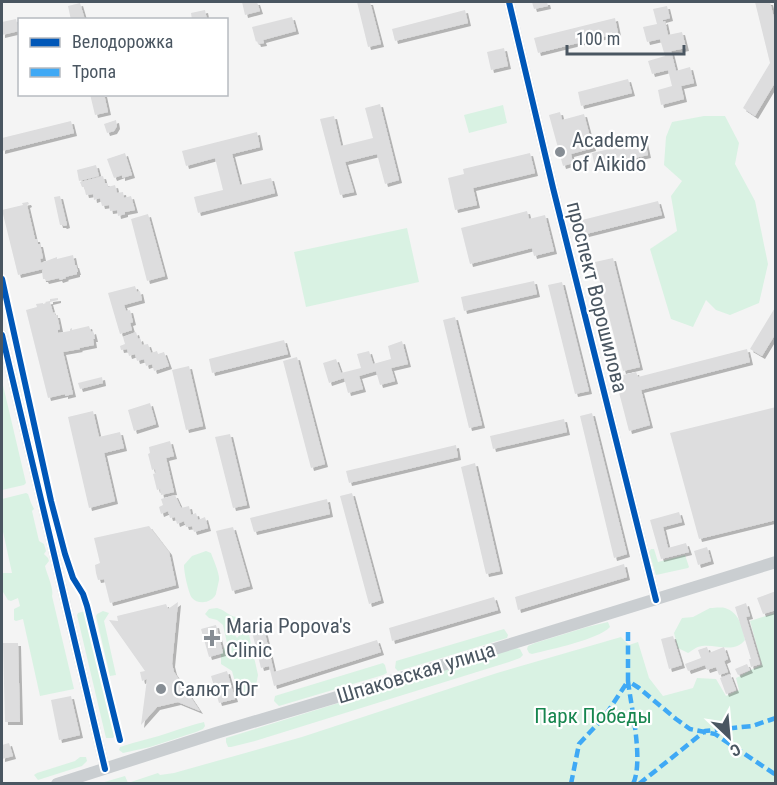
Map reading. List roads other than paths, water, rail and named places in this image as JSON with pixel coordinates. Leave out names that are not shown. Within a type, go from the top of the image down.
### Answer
[{"type":"main road","name":"Шпаковская улица","points":[[57,783],[776,562]]},
{"type":"street","name":"проспект Ворошилова","points":[[509,2],[656,600]]},
{"type":"street","points":[[2,335],[105,769]]},
{"type":"place","name":"Academy of Aikido","points":[[560,152]]},
{"type":"place","name":"Maria Popova's Clinic","points":[[212,638]]},
{"type":"place","name":"Салют Юг","points":[[161,689]]},
{"type":"park label","name":"Парк Победы","points":[[593,716]]}]
